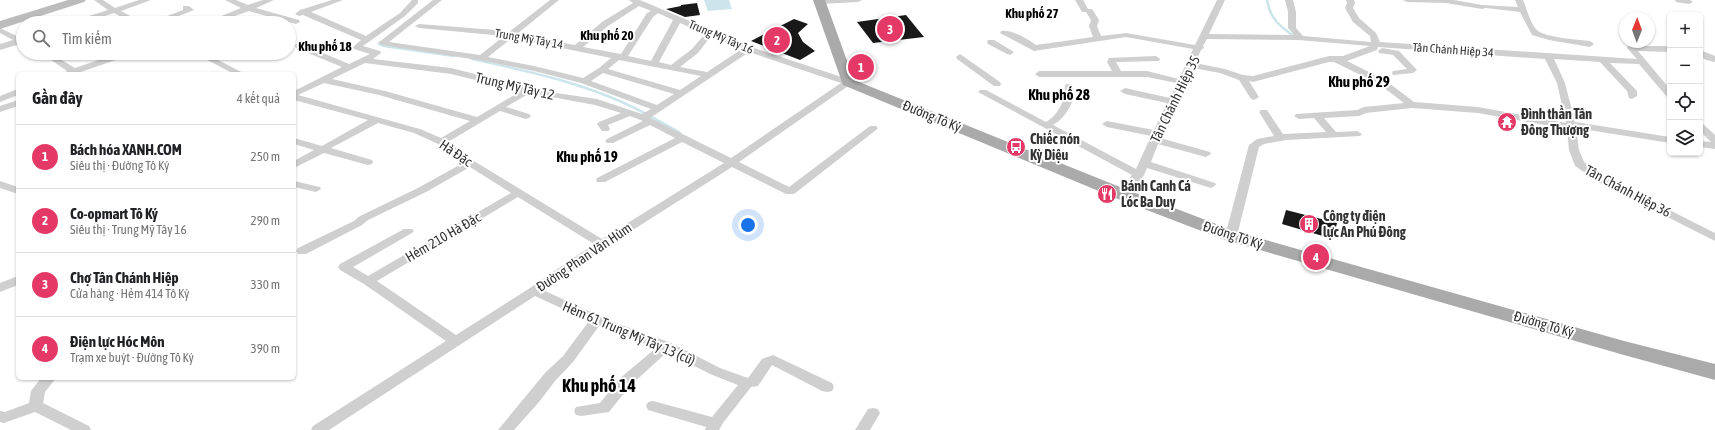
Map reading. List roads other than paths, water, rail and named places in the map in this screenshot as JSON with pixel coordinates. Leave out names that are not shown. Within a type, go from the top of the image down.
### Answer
[{"type":"main road","points":[[30,16],[80,0]]},
{"type":"main road","points":[[819,1],[841,80]]},
{"type":"main road","points":[[2,25],[16,21]]},
{"type":"main road","name":"Đường Tô Ký","points":[[841,80],[1124,195],[1231,236],[1624,348],[1715,372]]},
{"type":"street","points":[[98,0],[125,16]]},
{"type":"street","points":[[96,16],[147,0]]},
{"type":"street","points":[[229,0],[273,16]]},
{"type":"street","points":[[228,16],[270,0]]},
{"type":"street","points":[[292,16],[339,0]]},
{"type":"street","points":[[296,95],[377,53],[357,47],[366,39],[381,31],[411,6],[414,0],[436,1]]},
{"type":"street","points":[[483,57],[555,0]]},
{"type":"street","points":[[819,1],[858,0]]},
{"type":"street","points":[[1079,0],[1095,20],[1093,26],[1098,39]]},
{"type":"street","name":"Tân Chánh Hiệp 35","points":[[1124,195],[1139,175],[1145,164],[1156,137],[1190,65],[1200,48],[1214,12],[1221,0]]},
{"type":"street","points":[[1290,0],[1292,28],[1301,39]]},
{"type":"street","points":[[1350,0],[1350,8],[1355,19],[1371,32],[1376,39],[1374,46]]},
{"type":"street","points":[[1407,0],[1443,1],[1482,7],[1485,6],[1522,10]]},
{"type":"street","points":[[1519,0],[1522,10],[1534,32],[1538,35],[1590,44]]},
{"type":"street","points":[[1679,0],[1689,2]]},
{"type":"street","points":[[436,1],[382,43],[483,57],[545,70],[584,81],[649,116]]},
{"type":"street","points":[[578,48],[605,24],[636,1]]},
{"type":"street","name":"Trung Mỹ Tây 16","points":[[636,1],[748,49],[841,80]]},
{"type":"street","points":[[1443,1],[1448,9]]},
{"type":"street","points":[[173,16],[190,10],[186,8]]},
{"type":"street","points":[[584,81],[620,57],[650,15],[657,10]]},
{"type":"street","points":[[303,12],[366,39]]},
{"type":"street","points":[[654,64],[678,19]]},
{"type":"street","points":[[2,25],[16,36]]},
{"type":"street","name":"Trung Mỹ Tây 14","points":[[419,26],[512,35],[708,75]]},
{"type":"street","points":[[673,68],[695,51],[710,33]]},
{"type":"street","points":[[1004,33],[1024,41],[1034,48],[1129,35],[1200,48]]},
{"type":"street","name":"Tân Chánh Hiệp 34","points":[[1205,36],[1301,39],[1374,46],[1642,62]]},
{"type":"street","points":[[991,42],[1010,52]]},
{"type":"street","points":[[0,47],[16,43]]},
{"type":"street","points":[[299,46],[350,67]]},
{"type":"street","points":[[1190,65],[1222,71],[1242,78],[1258,79],[1329,59],[1344,59],[1374,46],[1396,53],[1413,70],[1396,73]]},
{"type":"street","points":[[1667,49],[1631,48],[1644,61],[1642,62],[1667,91]]},
{"type":"street","points":[[610,141],[748,49]]},
{"type":"street","points":[[1703,54],[1714,60]]},
{"type":"street","name":"Tân Chánh Hiệp 36","points":[[1548,56],[1561,83],[1571,126],[1574,150],[1579,164],[1604,181],[1715,237]]},
{"type":"street","points":[[960,57],[997,84]]},
{"type":"street","points":[[1118,74],[1111,62],[1112,60],[1156,59]]},
{"type":"street","points":[[1336,59],[1382,82],[1412,105]]},
{"type":"street","points":[[1602,59],[1632,91],[1632,96]]},
{"type":"street","points":[[58,60],[73,72]]},
{"type":"street","points":[[77,72],[108,60]]},
{"type":"street","points":[[212,60],[237,72]]},
{"type":"street","name":"Trung Mỹ Tây 12","points":[[364,60],[451,71],[529,90],[597,102],[630,113],[649,116],[682,138],[790,192],[873,128]]},
{"type":"street","points":[[602,70],[681,93]]},
{"type":"street","points":[[1039,74],[1147,74],[1182,82]]},
{"type":"street","points":[[1242,78],[1254,97]]},
{"type":"street","points":[[323,80],[347,84],[404,98],[478,120]]},
{"type":"street","name":"Đường Phan Văn Hùm","points":[[318,430],[534,291],[602,244],[732,163],[841,80]]},
{"type":"street","points":[[1047,125],[1060,116],[1070,94],[1069,86]]},
{"type":"street","points":[[442,142],[529,90]]},
{"type":"street","points":[[1125,91],[1173,102]]},
{"type":"street","points":[[983,92],[1139,175]]},
{"type":"street","points":[[0,99],[16,93]]},
{"type":"street","name":"Hà Đặc","points":[[296,97],[417,131],[442,142],[470,163],[602,244]]},
{"type":"street","points":[[0,109],[16,104]]},
{"type":"street","points":[[1299,116],[1359,113],[1369,109],[1412,105],[1478,110],[1571,126],[1667,140]]},
{"type":"street","points":[[499,108],[526,116]]},
{"type":"street","points":[[1264,112],[1280,138]]},
{"type":"street","points":[[605,128],[602,124],[630,113]]},
{"type":"street","points":[[1316,115],[1334,135]]},
{"type":"street","points":[[296,164],[376,120]]},
{"type":"street","points":[[1107,124],[1156,137],[1206,154]]},
{"type":"street","points":[[1703,129],[1715,141]]},
{"type":"street","points":[[1231,236],[1254,145],[1259,141],[1280,138],[1357,134]]},
{"type":"street","points":[[601,180],[682,138]]},
{"type":"street","points":[[296,142],[368,162]]},
{"type":"street","points":[[1703,144],[1715,146]]},
{"type":"street","points":[[302,251],[358,223],[364,218],[422,190],[470,163]]},
{"type":"street","points":[[1145,164],[1211,186]]},
{"type":"street","points":[[0,184],[16,190]]},
{"type":"street","points":[[296,184],[316,189]]},
{"type":"street","name":"Hẻm 210 Hà Đặc","points":[[408,231],[344,267],[368,281],[518,193]]},
{"type":"street","points":[[0,288],[16,281]]},
{"type":"street","points":[[368,281],[455,341]]},
{"type":"street","name":"Hẻm 61 Trung Mỹ Tây 13 (cũ)","points":[[534,291],[598,320],[666,346],[715,372],[747,383]]},
{"type":"street","points":[[505,430],[534,398],[550,377],[568,359],[583,337],[598,320]]},
{"type":"street","points":[[581,411],[604,408],[624,382],[666,346]]},
{"type":"street","points":[[652,406],[713,427],[747,383],[753,382],[767,362],[773,360],[827,387]]},
{"type":"street","points":[[36,406],[38,391],[47,380]]},
{"type":"street","points":[[0,416],[4,418],[36,406],[84,430]]},
{"type":"street","points":[[862,430],[873,413]]},
{"type":"water","points":[[704,0],[729,0],[732,9],[708,11]]},
{"type":"waterway","points":[[1267,0],[1273,17],[1284,29],[1294,36]]},
{"type":"waterway","points":[[381,42],[379,44],[384,46],[454,56]]},
{"type":"waterway","points":[[472,59],[562,81],[606,95],[647,114]]},
{"type":"waterway","points":[[647,114],[680,133]]},
{"type":"place","name":"Chợ Tân Chánh Hiệp","points":[[890,29]]},
{"type":"place","name":"Co-opmart Tô Ký","points":[[777,40]]},
{"type":"place","name":"Bách hóa XANH.COM","points":[[861,67]]},
{"type":"place","name":"Đình thần Tân Đông Thượng","points":[[1507,122]]},
{"type":"place","name":"Chiếc nón Kỳ Diệu","points":[[1016,147]]},
{"type":"place","name":"Bánh Canh Cá Lóc Ba Duy","points":[[1107,194]]},
{"type":"place","name":"Công ty điện lực An Phú Đông","points":[[1309,224]]},
{"type":"place","name":"Điện lực Hóc Môn","points":[[1316,257]]},
{"type":"district","name":"Khu phố 27","points":[[1032,13]]},
{"type":"district","name":"Khu phố 20","points":[[607,35]]},
{"type":"district","name":"Khu phố 18","points":[[325,46]]},
{"type":"district","name":"Khu phố 29","points":[[1359,82]]},
{"type":"district","name":"Khu phố 28","points":[[1059,95]]},
{"type":"district","name":"Khu phố 19","points":[[587,157]]},
{"type":"district","name":"Khu phố 14","points":[[599,386]]}]
